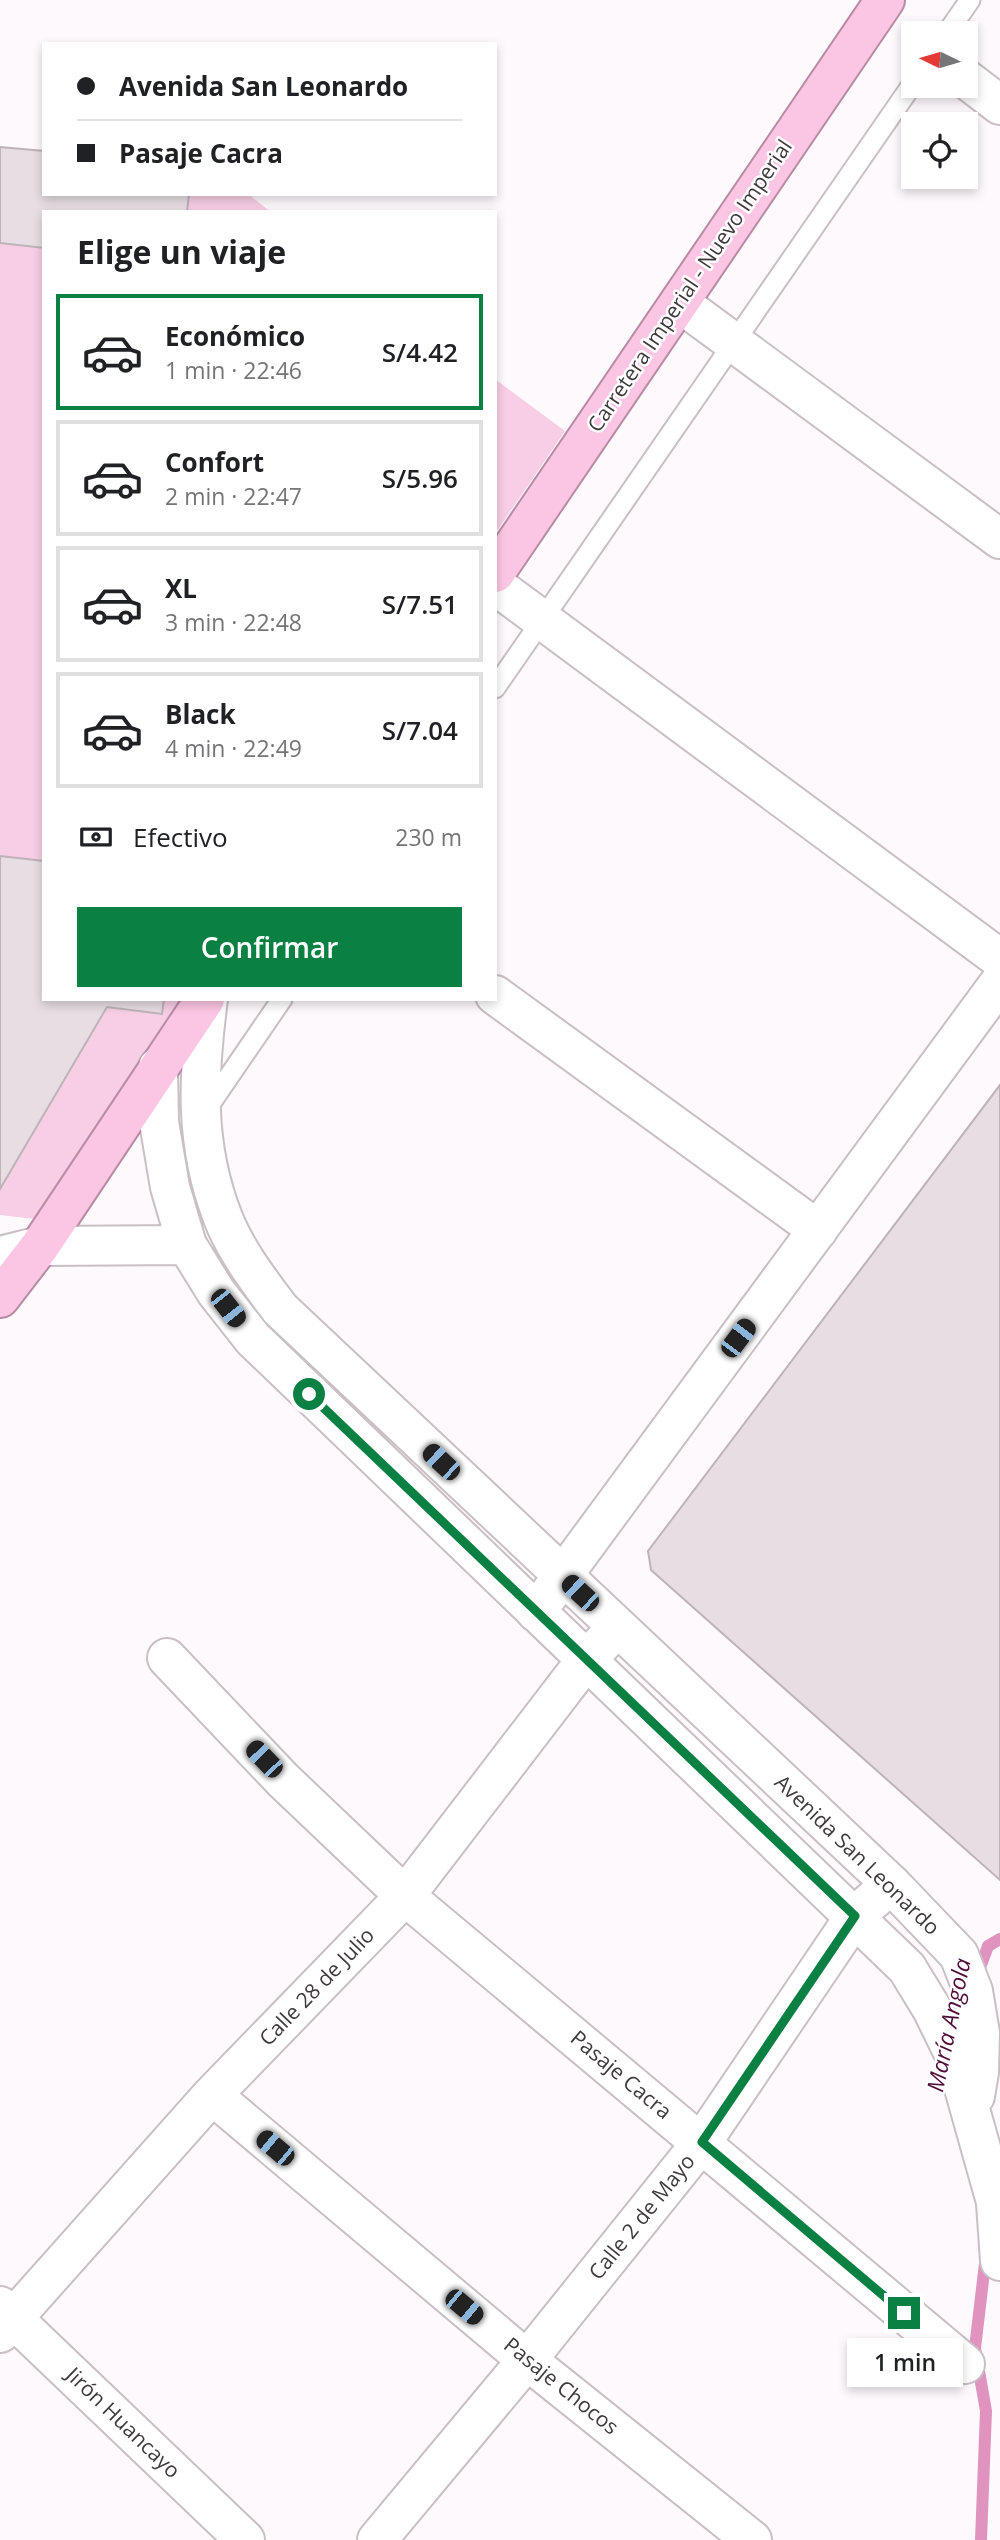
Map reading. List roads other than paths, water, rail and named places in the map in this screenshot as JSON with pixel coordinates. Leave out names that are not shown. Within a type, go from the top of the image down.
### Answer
[{"type":"highway","name":"Carretera Imperial - Nuevo Imperial","points":[[497,570],[886,0]]},
{"type":"highway","points":[[0,1298],[40,1247],[205,1001]]},
{"type":"street","points":[[978,89],[1000,106]]},
{"type":"street","points":[[680,303],[1000,539]]},
{"type":"street","points":[[497,586],[1000,959]]},
{"type":"street","points":[[536,1612],[1000,982]]},
{"type":"street","points":[[497,996],[818,1230]]},
{"type":"street","name":"Avenida San Leonardo","points":[[206,1001],[200,1061],[200,1119],[207,1168],[223,1219],[250,1269],[280,1310],[891,1884],[958,1955],[973,1991],[980,2032],[979,2072],[972,2115]]},
{"type":"street","points":[[158,1067],[159,1122],[170,1187],[187,1245],[216,1292],[253,1339],[907,1968],[932,2009],[955,2056],[998,2209],[1000,2261]]},
{"type":"street","points":[[0,1256],[40,1247],[187,1245]]},
{"type":"street","name":"Calle 28 de Julio","points":[[4,2319],[212,2095],[405,1896],[586,1660],[617,1628]]},
{"type":"street","name":"Pasaje Cacra","points":[[167,1658],[283,1780],[405,1896],[965,2364]]},
{"type":"street","name":"Calle 2 de Mayo","points":[[377,2540],[527,2360],[702,2142],[855,1916],[891,1884]]},
{"type":"street","name":"Pasaje Chocos","points":[[212,2095],[527,2360],[752,2540]]},
{"type":"street","name":"Jirón Huancayo","points":[[4,2319],[245,2540]]},
{"type":"lane","points":[[955,21],[970,0]]},
{"type":"lane","points":[[497,685],[903,98]]},
{"type":"lane","points":[[200,1119],[281,1001]]},
{"type":"waterway","name":"María Angola","points":[[977,1976],[988,1946],[1000,1939]]},
{"type":"waterway","name":"María Angola","points":[[981,2540],[986,2411],[975,2348],[986,2255]]}]
